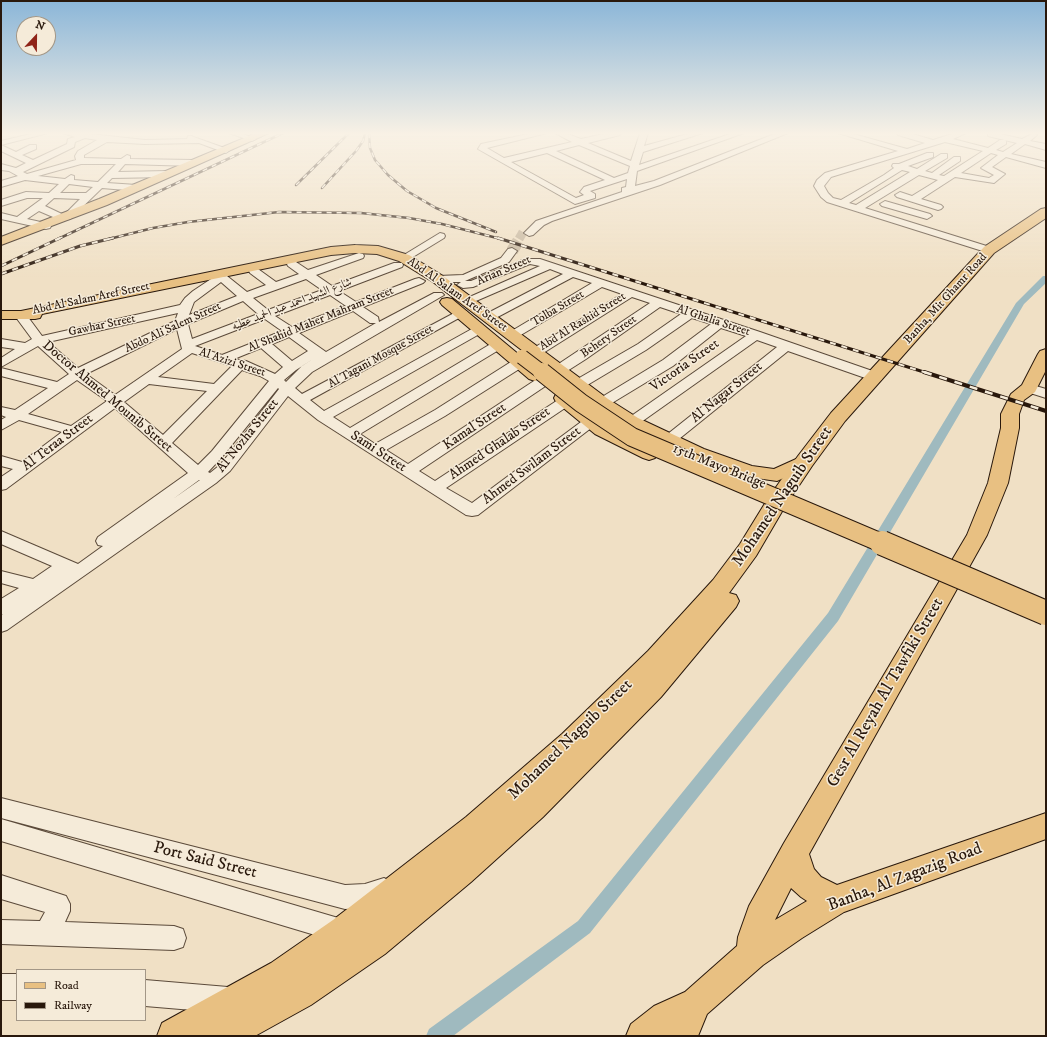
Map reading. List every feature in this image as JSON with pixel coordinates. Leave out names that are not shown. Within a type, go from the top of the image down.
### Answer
[{"type":"highway","name":"Banha, Mit Ghamr Road","points":[[888,368],[972,274],[989,250],[1046,212]]},
{"type":"highway","name":"Banha, Mit Ghamr Road","points":[[972,274],[999,252],[1046,219]]},
{"type":"highway","name":"Mohamed Naguib Street","points":[[174,1036],[283,975],[345,932],[477,827],[572,743],[655,673],[752,544],[775,505],[805,461],[851,412],[888,368]]},
{"type":"highway","name":"Mohamed Naguib Street","points":[[219,1036],[298,992],[379,937],[460,871],[532,807],[655,673],[725,603],[851,412]]},
{"type":"main road","points":[[7,240],[46,226],[151,181]]},
{"type":"main road","name":"Abd Al Salam Aref Street","points":[[1,315],[30,316],[218,278],[337,250],[396,259],[431,286],[465,307],[490,317],[514,335],[542,382],[590,422],[612,437],[640,450],[775,505]]},
{"type":"main road","name":"Abd Al Salam Aref Street","points":[[218,278],[336,255],[366,254]]},
{"type":"main road","name":"Abd Al Salam Aref Street","points":[[431,286],[459,288],[465,307],[479,329],[498,345]]},
{"type":"main road","name":"15th Mayo Bridge","points":[[490,317],[486,321],[526,357],[581,403],[632,437],[1046,613]]},
{"type":"main road","name":"15th Mayo Bridge","points":[[498,345],[508,346],[526,357],[606,413],[640,434],[1046,604]]},
{"type":"main road","name":"Abd Al Salam Aref Street","points":[[526,357],[559,370],[602,403],[632,422],[669,440],[749,472],[762,475],[783,473],[805,461]]},
{"type":"main road","name":"Gesr Al Reyah Al Tawfiki Street","points":[[752,954],[753,937],[760,917],[794,853],[977,535],[998,483],[1010,428],[1021,419],[1028,402],[1029,388],[1045,357]]},
{"type":"main road","name":"Banha, Al Zagazig Road","points":[[643,1036],[666,1018],[696,1003],[752,954],[791,927],[836,900],[1046,826]]},
{"type":"main road","points":[[794,853],[802,878],[811,887],[836,900]]},
{"type":"main road","name":"Banha, Al Zagazig Road","points":[[681,1036],[696,1003]]},
{"type":"street","points":[[1,193],[22,181]]},
{"type":"street","points":[[1,184],[15,185],[36,181]]},
{"type":"street","points":[[60,181],[137,188]]},
{"type":"street","points":[[39,207],[65,218],[86,196],[104,181]]},
{"type":"street","points":[[538,181],[574,201],[591,197],[585,190],[608,181]]},
{"type":"street","points":[[628,190],[629,181]]},
{"type":"street","points":[[526,232],[549,219],[623,195],[628,190],[661,181]]},
{"type":"street","points":[[821,181],[819,186],[824,195],[830,200],[856,209],[914,199],[942,181]]},
{"type":"street","points":[[830,200],[862,181]]},
{"type":"street","points":[[841,204],[880,181]]},
{"type":"street","points":[[1,215],[24,213],[39,207],[67,182]]},
{"type":"street","points":[[856,209],[902,182],[930,190]]},
{"type":"street","points":[[885,204],[910,189]]},
{"type":"street","points":[[1,203],[24,195],[52,194],[86,196]]},
{"type":"street","points":[[914,199],[929,214]]},
{"type":"street","points":[[885,204],[929,214]]},
{"type":"street","points":[[885,204],[929,214]]},
{"type":"street","points":[[885,204],[989,250]]},
{"type":"street","points":[[24,213],[46,226]]},
{"type":"street","name":"شارع الشهيد احمد عبد الحميد عطيه","points":[[147,380],[188,347],[330,291],[440,236]]},
{"type":"street","points":[[431,286],[466,278],[504,260],[516,252],[508,264],[459,288]]},
{"type":"street","name":"Abdo Ali Salem Street","points":[[1,426],[56,386],[181,322],[366,254]]},
{"type":"street","name":"Al Ghalia Street","points":[[459,288],[473,284],[529,261],[540,262],[786,346],[888,368]]},
{"type":"street","points":[[292,264],[374,320]]},
{"type":"street","name":"Arian Street","points":[[465,307],[550,265]]},
{"type":"street","points":[[254,272],[276,287]]},
{"type":"street","points":[[490,317],[573,273]]},
{"type":"street","points":[[218,278],[246,297],[267,315],[321,355]]},
{"type":"street","points":[[218,278],[227,304]]},
{"type":"street","name":"Al Azizi Street","points":[[218,278],[189,300],[185,308],[181,322],[188,347],[265,373],[281,384]]},
{"type":"street","name":"Tolba Street","points":[[514,335],[602,282]]},
{"type":"street","name":"Al Shahid Maher Mahram Street","points":[[223,359],[353,307],[431,286]]},
{"type":"street","name":"Al Nozha Street","points":[[281,384],[307,369],[321,355],[374,320],[431,286]]},
{"type":"street","name":"Al Nozha Street","points":[[1,625],[73,568],[234,457],[291,367],[321,355],[374,329],[431,286]]},
{"type":"street","name":"Abd Al Rashid Street","points":[[374,450],[440,413],[526,357],[631,292]]},
{"type":"street","name":"Behery Street","points":[[559,370],[582,356],[659,302]]},
{"type":"street","name":"Al Tagani Mosque Street","points":[[301,400],[465,307]]},
{"type":"street","name":"Gawhar Street","points":[[1,363],[39,340],[97,326],[185,308]]},
{"type":"street","points":[[579,384],[642,347],[691,313]]},
{"type":"street","name":"Doctor Ahmed Mounib Street","points":[[21,316],[39,340],[77,374],[115,401],[163,444],[205,476]]},
{"type":"street","points":[[602,403],[668,363],[720,323]]},
{"type":"street","points":[[323,417],[479,329]]},
{"type":"street","name":"Victoria Street","points":[[632,422],[756,335]]},
{"type":"street","points":[[1,343],[26,347]]},
{"type":"street","points":[[263,343],[291,367]]},
{"type":"street","points":[[350,434],[498,345]]},
{"type":"street","name":"Al Nagar Street","points":[[669,440],[786,346]]},
{"type":"street","points":[[163,444],[241,364]]},
{"type":"street","points":[[1,372],[56,386]]},
{"type":"street","points":[[147,380],[218,388]]},
{"type":"street","name":"Al Teraa Street","points":[[1,485],[73,430],[147,380]]},
{"type":"street","name":"Kamal Street","points":[[408,471],[542,382]]},
{"type":"street","name":"Sami Street","points":[[281,384],[323,417],[474,511]]},
{"type":"street","points":[[1029,388],[1046,394]]},
{"type":"street","name":"Ahmed Ghalab Street","points":[[435,488],[566,401]]},
{"type":"street","points":[[1,411],[18,414],[73,430]]},
{"type":"street","name":"Ahmed Swilam Street","points":[[474,511],[590,422]]},
{"type":"street","points":[[3,464],[25,467]]},
{"type":"street","points":[[1,537],[73,568]]},
{"type":"street","name":"Al Nozha Street","points":[[1,608],[36,586],[73,568]]},
{"type":"street","points":[[1,577],[36,586]]},
{"type":"street","name":"Port Said Street","points":[[1,808],[345,897],[365,896],[408,881]]},
{"type":"street","name":"Port Said Street","points":[[1,830],[345,932]]},
{"type":"street","points":[[1,887],[58,904],[58,911],[47,934]]},
{"type":"street","points":[[1,932],[174,938]]},
{"type":"street","points":[[1,987],[16,987]]},
{"type":"street","points":[[146,993],[237,1000]]},
{"type":"waterway","points":[[436,1036],[584,927],[833,617],[1020,303],[1046,278]]},
{"type":"tunnel","points":[[519,239],[523,232]]},
{"type":"tunnel","points":[[512,251],[520,238]]},
{"type":"railway","points":[[58,239],[180,181]]},
{"type":"railway","points":[[296,185],[300,181]]},
{"type":"railway","points":[[322,188],[328,181]]},
{"type":"railway","points":[[396,181],[407,191],[436,208],[496,232]]},
{"type":"railway","points":[[113,238],[153,228],[188,222],[279,212],[361,213],[409,218],[442,224],[501,239]]},
{"type":"railway","points":[[1,266],[60,238]]},
{"type":"railway","points":[[1,274],[80,246],[113,238]]},
{"type":"railway","points":[[109,239],[113,238]]},
{"type":"railway","points":[[498,238],[927,373]]},
{"type":"railway","points":[[924,372],[1046,411]]}]
